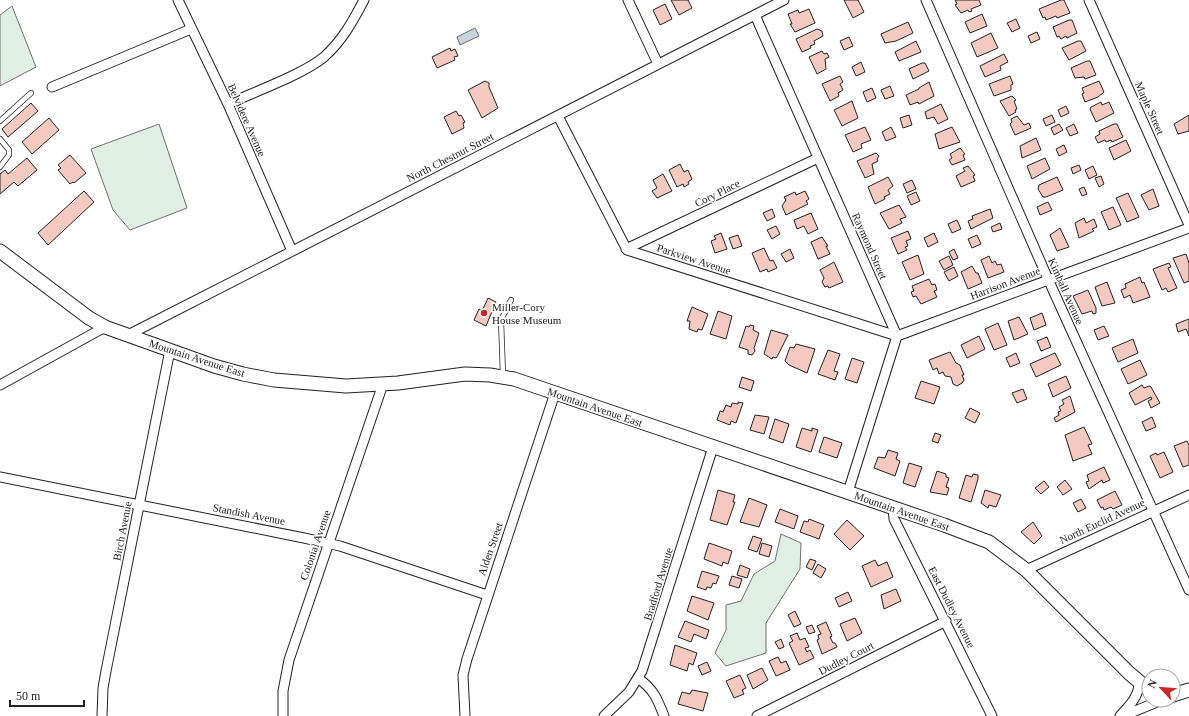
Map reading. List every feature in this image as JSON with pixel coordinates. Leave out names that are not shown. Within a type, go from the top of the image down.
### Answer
[{"type":"street","name":"Belvidere Avenue","points":[[178,0],[228,104],[292,251]]},
{"type":"street","points":[[228,104],[296,74],[323,58],[342,38],[364,0]]},
{"type":"street","points":[[628,0],[658,64]]},
{"type":"street","name":"North Chestnut Street","points":[[128,335],[784,0]]},
{"type":"street","name":"Kimball Avenue","points":[[926,0],[1048,279],[1189,590]]},
{"type":"street","name":"Maple Street","points":[[1089,0],[1189,227]]},
{"type":"street","name":"Raymond Street","points":[[755,15],[897,336]]},
{"type":"street","points":[[52,87],[191,29]]},
{"type":"street","points":[[558,116],[626,249]]},
{"type":"street","name":"Cory Place","points":[[626,249],[818,158]]},
{"type":"street","name":"Harrison Avenue","points":[[897,336],[1189,227]]},
{"type":"street","name":"Parkview Avenue","points":[[626,249],[897,336]]},
{"type":"street","name":"Mountain Avenue East","points":[[0,251],[89,318],[106,327],[243,374],[274,380],[346,386],[382,384],[465,374],[514,379],[848,492],[989,542],[1026,570],[1141,683]]},
{"type":"street","points":[[0,385],[106,327]]},
{"type":"street","points":[[848,492],[897,336]]},
{"type":"street","name":"Birch Avenue","points":[[102,716],[103,688],[170,350]]},
{"type":"street","name":"Colonial Avenue","points":[[283,716],[283,691],[289,660],[382,384]]},
{"type":"street","name":"Alden Street","points":[[465,716],[463,675],[487,595],[555,393]]},
{"type":"street","name":"Bradford Avenue","points":[[604,716],[621,702],[638,678],[647,657],[713,447]]},
{"type":"street","name":"Standish Avenue","points":[[0,477],[140,504],[329,544],[487,595]]},
{"type":"street","name":"North Euclid Avenue","points":[[1026,570],[1189,495]]},
{"type":"street","name":"East Dudley Avenue","points":[[893,508],[894,519],[992,716]]},
{"type":"street","name":"Dudley Court","points":[[756,716],[946,621]]},
{"type":"street","points":[[638,678],[650,687],[656,696],[664,716]]},
{"type":"street","points":[[1121,716],[1141,689]]},
{"type":"street","points":[[1121,716],[1142,708]]},
{"type":"lane","points":[[0,121],[31,93]]},
{"type":"lane","points":[[0,139],[9,150],[9,155],[0,167]]},
{"type":"lane","points":[[503,377],[501,320],[511,300]]},
{"type":"green space","points":[[12,6],[36,67],[0,86],[0,15]]},
{"type":"green space","points":[[159,124],[187,208],[130,230],[113,210],[91,149]]},
{"type":"green space","points":[[781,534],[801,543],[800,569],[766,623],[766,653],[726,666],[715,653],[726,630],[726,605],[741,601],[754,574],[775,561]]},
{"type":"shaded area","points":[[475,28],[479,36],[460,45],[457,37]]},
{"type":"building","points":[[671,0],[688,0],[692,8],[679,15]]},
{"type":"building","points":[[844,0],[858,0],[864,12],[853,18]]},
{"type":"building","points":[[955,0],[979,0],[981,5],[971,9],[972,11],[969,12],[968,10],[961,13],[955,5],[957,4]]},
{"type":"building","points":[[1064,0],[1070,13],[1057,18],[1056,16],[1046,20],[1045,17],[1043,18],[1039,9]]},
{"type":"building","points":[[665,4],[672,19],[660,25],[653,10]]},
{"type":"building","points":[[809,9],[815,23],[795,32],[790,24],[792,24],[788,14],[798,10],[799,13]]},
{"type":"building","points":[[982,14],[987,26],[970,33],[965,22]]},
{"type":"building","points":[[1016,19],[1020,28],[1012,32],[1007,23]]},
{"type":"building","points":[[1072,20],[1077,33],[1067,38],[1066,36],[1061,39],[1059,36],[1057,37],[1053,27]]},
{"type":"building","points":[[908,22],[913,33],[896,41],[885,43],[881,34]]},
{"type":"building","points":[[817,29],[822,31],[823,36],[814,41],[815,44],[810,46],[811,48],[802,52],[796,39]]},
{"type":"building","points":[[1037,32],[1040,39],[1031,43],[1028,36]]},
{"type":"building","points":[[991,33],[998,48],[977,57],[971,43]]},
{"type":"building","points":[[849,37],[853,46],[844,50],[840,41]]},
{"type":"building","points":[[916,41],[921,52],[899,61],[895,52]]},
{"type":"building","points":[[1081,41],[1086,51],[1069,60],[1062,48]]},
{"type":"building","points":[[450,48],[451,51],[455,49],[458,56],[454,57],[455,60],[437,68],[432,57]]},
{"type":"building","points":[[822,51],[824,54],[827,53],[829,57],[825,59],[826,69],[817,74],[809,57]]},
{"type":"building","points":[[1004,54],[1008,62],[1000,66],[1001,70],[985,77],[980,66]]},
{"type":"building","points":[[1090,61],[1096,75],[1085,79],[1084,77],[1075,78],[1071,68]]},
{"type":"building","points":[[861,62],[865,72],[856,76],[852,67]]},
{"type":"building","points":[[925,63],[929,71],[913,79],[909,69]]},
{"type":"building","points":[[840,76],[843,82],[840,84],[843,90],[838,93],[839,96],[830,101],[822,84]]},
{"type":"building","points":[[1010,76],[1013,84],[1011,85],[1011,90],[994,96],[989,84]]},
{"type":"building","points":[[485,81],[489,83],[489,87],[498,108],[482,118],[468,90]]},
{"type":"building","points":[[1099,81],[1104,92],[1098,97],[1085,102],[1082,94],[1084,93],[1082,88]]},
{"type":"building","points":[[929,82],[934,96],[919,104],[918,102],[910,105],[906,95]]},
{"type":"building","points":[[890,86],[894,96],[885,99],[881,90]]},
{"type":"building","points":[[872,88],[876,98],[867,102],[863,92]]},
{"type":"building","points":[[1012,96],[1016,100],[1014,101],[1017,109],[1015,110],[1016,112],[1009,116],[1000,101]]},
{"type":"building","points":[[852,101],[858,118],[842,126],[834,110]]},
{"type":"building","points":[[1101,102],[1102,105],[1109,102],[1114,113],[1096,122],[1090,109]]},
{"type":"building","points":[[31,103],[38,111],[8,137],[2,129]]},
{"type":"building","points":[[941,104],[948,119],[938,124],[934,117],[927,119],[925,112]]},
{"type":"building","points":[[1066,106],[1069,113],[1061,117],[1058,110]]},
{"type":"building","points":[[456,111],[459,116],[461,115],[465,122],[463,123],[464,128],[452,134],[444,117]]},
{"type":"building","points":[[909,115],[912,125],[903,128],[900,118]]},
{"type":"building","points":[[1052,115],[1055,122],[1046,126],[1043,119]]},
{"type":"building","points":[[1189,115],[1189,131],[1178,134],[1174,124]]},
{"type":"building","points":[[1017,116],[1024,125],[1029,123],[1031,128],[1015,135],[1010,124],[1012,122],[1011,119]]},
{"type":"building","points":[[49,118],[59,130],[32,154],[22,142]]},
{"type":"building","points":[[1059,124],[1063,130],[1054,135],[1051,128]]},
{"type":"building","points":[[1074,124],[1078,133],[1070,136],[1066,128]]},
{"type":"building","points":[[1117,124],[1123,137],[1112,142],[1111,140],[1106,142],[1105,140],[1098,143],[1095,137],[1100,134],[1099,131]]},
{"type":"building","points":[[865,127],[871,140],[861,144],[862,148],[853,152],[845,135]]},
{"type":"building","points":[[891,127],[896,137],[886,141],[882,132]]},
{"type":"building","points":[[952,127],[960,142],[939,149],[935,134]]},
{"type":"building","points":[[1036,138],[1041,150],[1022,158],[1020,146]]},
{"type":"building","points":[[1126,140],[1131,151],[1114,160],[1109,148]]},
{"type":"building","points":[[1064,145],[1067,152],[1059,156],[1056,149]]},
{"type":"building","points":[[960,148],[965,154],[963,155],[965,160],[952,165],[949,160],[952,158],[950,154]]},
{"type":"building","points":[[876,153],[879,156],[877,159],[878,161],[872,164],[874,174],[865,178],[857,161]]},
{"type":"building","points":[[70,155],[86,173],[74,183],[73,182],[70,184],[58,170],[61,168],[58,165]]},
{"type":"building","points":[[27,158],[37,170],[18,186],[14,182],[0,194],[0,174],[5,170],[8,174]]},
{"type":"building","points":[[1045,158],[1050,169],[1032,179],[1027,166]]},
{"type":"building","points":[[680,164],[684,172],[688,170],[692,179],[688,182],[689,184],[684,187],[683,184],[677,187],[669,170]]},
{"type":"building","points":[[1079,165],[1081,170],[1073,174],[1071,168]]},
{"type":"building","points":[[968,166],[975,175],[973,176],[975,181],[961,187],[956,176],[965,171],[963,168]]},
{"type":"building","points":[[1093,166],[1097,175],[1089,179],[1085,170]]},
{"type":"building","points":[[663,174],[672,191],[657,198],[652,191],[657,188],[653,180]]},
{"type":"building","points":[[1101,176],[1104,184],[1099,187],[1095,178]]},
{"type":"building","points":[[888,177],[893,186],[888,190],[890,194],[884,197],[885,199],[875,204],[868,187]]},
{"type":"building","points":[[1057,177],[1063,190],[1043,197],[1038,189],[1039,185]]},
{"type":"building","points":[[912,180],[916,189],[907,193],[903,184]]},
{"type":"building","points":[[1084,187],[1087,194],[1082,196],[1079,189]]},
{"type":"building","points":[[1153,189],[1159,206],[1149,210],[1141,195]]},
{"type":"building","points":[[84,191],[94,202],[48,245],[38,233]]},
{"type":"building","points":[[805,191],[809,199],[806,201],[808,204],[786,215],[782,206],[786,200],[784,197],[795,192],[796,195]]},
{"type":"building","points":[[916,192],[920,201],[911,205],[907,196]]},
{"type":"building","points":[[1128,193],[1139,217],[1127,222],[1116,198]]},
{"type":"building","points":[[1048,202],[1052,210],[1040,215],[1037,207]]},
{"type":"building","points":[[899,205],[906,217],[900,219],[902,223],[889,229],[880,213]]},
{"type":"building","points":[[1113,207],[1121,225],[1109,230],[1101,212]]},
{"type":"building","points":[[772,209],[775,217],[767,221],[763,213]]},
{"type":"building","points":[[990,209],[993,218],[971,229],[968,221],[973,219],[972,216]]},
{"type":"building","points":[[811,213],[818,229],[808,234],[804,226],[797,229],[794,220]]},
{"type":"building","points":[[1084,218],[1086,223],[1094,219],[1097,227],[1092,229],[1094,231],[1079,238],[1075,223]]},
{"type":"building","points":[[957,220],[961,229],[952,233],[948,224]]},
{"type":"building","points":[[1000,223],[1002,229],[993,232],[991,227]]},
{"type":"building","points":[[776,226],[780,234],[772,239],[767,230]]},
{"type":"building","points":[[1060,228],[1069,247],[1057,251],[1050,235]]},
{"type":"building","points":[[908,231],[911,239],[906,241],[908,246],[905,247],[907,250],[898,254],[891,238]]},
{"type":"building","points":[[721,233],[727,249],[715,253],[711,241],[716,239],[714,236]]},
{"type":"building","points":[[934,233],[938,242],[928,247],[924,238]]},
{"type":"building","points":[[738,235],[742,246],[733,249],[729,238]]},
{"type":"building","points":[[977,235],[981,244],[972,248],[968,239]]},
{"type":"building","points":[[822,237],[828,246],[826,246],[830,254],[818,259],[811,242]]},
{"type":"building","points":[[764,248],[770,261],[773,260],[777,268],[768,272],[767,269],[760,272],[752,253]]},
{"type":"building","points":[[790,249],[794,258],[786,262],[781,254]]},
{"type":"building","points":[[954,249],[958,258],[953,260],[949,252]]},
{"type":"building","points":[[1186,254],[1189,263],[1189,281],[1184,283],[1173,258]]},
{"type":"building","points":[[918,255],[924,274],[910,280],[902,262]]},
{"type":"building","points":[[949,256],[953,265],[944,270],[939,261]]},
{"type":"building","points":[[989,256],[992,263],[995,261],[997,265],[1001,264],[1004,272],[988,278],[981,260]]},
{"type":"building","points":[[834,262],[843,282],[829,288],[828,286],[825,287],[822,282],[824,278],[820,270]]},
{"type":"building","points":[[1169,263],[1171,267],[1168,268],[1177,288],[1168,292],[1166,288],[1162,290],[1153,269]]},
{"type":"building","points":[[972,266],[976,273],[978,273],[982,283],[968,289],[961,272]]},
{"type":"building","points":[[954,267],[958,276],[949,281],[944,272]]},
{"type":"building","points":[[1140,277],[1142,283],[1144,282],[1150,297],[1133,303],[1130,295],[1124,298],[1121,290],[1126,288],[1125,284]]},
{"type":"building","points":[[929,279],[932,285],[935,284],[937,290],[934,291],[937,297],[921,304],[916,296],[913,297],[911,292],[914,291],[912,286]]},
{"type":"building","points":[[1107,282],[1115,303],[1102,306],[1095,287]]},
{"type":"building","points":[[1088,290],[1096,308],[1096,313],[1093,314],[1092,311],[1082,314],[1073,296]]},
{"type":"building","name":"Miller-Cory House Museum","points":[[488,298],[496,302],[486,326],[474,320],[479,309],[482,311]]},
{"type":"building","points":[[692,307],[708,314],[702,330],[698,329],[697,332],[689,329],[690,321],[687,321]]},
{"type":"building","points":[[718,311],[732,316],[726,339],[710,334]]},
{"type":"building","points":[[1042,313],[1046,325],[1034,330],[1030,318]]},
{"type":"building","points":[[1019,317],[1028,334],[1014,340],[1008,321]]},
{"type":"building","points":[[1189,319],[1189,336],[1186,329],[1178,332],[1176,324]]},
{"type":"building","points":[[998,323],[1007,345],[994,350],[985,329]]},
{"type":"building","points":[[750,325],[754,326],[753,330],[759,333],[754,348],[755,351],[752,355],[748,354],[748,350],[739,347],[746,326],[749,327]]},
{"type":"building","points":[[1104,326],[1109,336],[1098,340],[1094,330]]},
{"type":"building","points":[[771,330],[788,335],[776,358],[773,357],[772,359],[764,354]]},
{"type":"building","points":[[979,336],[985,349],[967,358],[961,345]]},
{"type":"building","points":[[1047,337],[1051,347],[1041,351],[1037,341]]},
{"type":"building","points":[[1133,339],[1138,353],[1118,362],[1112,348]]},
{"type":"building","points":[[796,344],[815,349],[807,373],[789,365],[785,361],[790,347],[794,348]]},
{"type":"building","points":[[828,350],[840,354],[834,371],[838,372],[835,380],[818,374]]},
{"type":"building","points":[[950,352],[956,363],[960,365],[964,375],[962,375],[964,380],[957,386],[953,384],[951,377],[945,376],[943,372],[939,374],[937,368],[933,370],[929,360]]},
{"type":"building","points":[[1016,353],[1020,363],[1010,367],[1006,358]]},
{"type":"building","points":[[1055,353],[1061,365],[1036,377],[1030,364]]},
{"type":"building","points":[[852,358],[864,362],[857,383],[845,379]]},
{"type":"building","points":[[1140,360],[1147,375],[1128,384],[1121,369]]},
{"type":"building","points":[[1066,376],[1071,388],[1053,397],[1048,384]]},
{"type":"building","points":[[742,377],[754,381],[751,391],[739,387]]},
{"type":"building","points":[[921,381],[940,387],[934,404],[915,398]]},
{"type":"building","points":[[1142,385],[1144,388],[1149,386],[1151,387],[1160,403],[1151,408],[1148,401],[1152,399],[1151,397],[1135,405],[1129,393]]},
{"type":"building","points":[[1023,389],[1027,399],[1017,403],[1012,393]]},
{"type":"building","points":[[1070,396],[1075,412],[1056,422],[1054,418],[1059,415],[1058,412],[1061,411],[1059,407],[1064,404],[1062,400]]},
{"type":"building","points":[[738,402],[743,403],[736,423],[731,421],[730,425],[717,420],[720,411],[723,412],[726,405],[731,407],[732,403],[738,404]]},
{"type":"building","points":[[970,408],[980,413],[975,423],[965,418]]},
{"type":"building","points":[[755,415],[769,417],[764,434],[750,430]]},
{"type":"building","points":[[1152,417],[1156,427],[1146,431],[1142,422]]},
{"type":"building","points":[[775,419],[789,424],[783,443],[769,438]]},
{"type":"building","points":[[1084,427],[1092,444],[1088,445],[1092,454],[1073,461],[1065,435]]},
{"type":"building","points":[[802,428],[812,431],[812,428],[818,430],[811,452],[796,447]]},
{"type":"building","points":[[935,433],[941,435],[938,443],[932,441]]},
{"type":"building","points":[[824,437],[842,443],[837,458],[819,452]]},
{"type":"building","points":[[1187,441],[1189,445],[1189,465],[1183,467],[1174,446]]},
{"type":"building","points":[[888,450],[898,453],[896,459],[900,461],[895,476],[874,468],[878,457],[885,458]]},
{"type":"building","points":[[1164,452],[1173,472],[1160,478],[1150,456],[1156,453],[1157,455]]},
{"type":"building","points":[[909,463],[922,467],[915,487],[903,483]]},
{"type":"building","points":[[1104,467],[1110,480],[1103,483],[1102,480],[1089,489],[1086,482],[1089,481],[1087,475]]},
{"type":"building","points":[[937,471],[946,474],[946,477],[949,478],[946,487],[949,488],[947,495],[930,492]]},
{"type":"building","points":[[973,474],[978,475],[978,479],[971,502],[959,498],[966,475],[972,477]]},
{"type":"building","points":[[1065,480],[1072,489],[1063,495],[1057,487]]},
{"type":"building","points":[[1044,481],[1049,487],[1041,494],[1035,488]]},
{"type":"building","points":[[718,490],[735,495],[733,502],[735,502],[727,525],[710,520]]},
{"type":"building","points":[[985,490],[1001,495],[996,507],[989,505],[988,508],[981,503]]},
{"type":"building","points":[[1115,491],[1122,505],[1113,509],[1111,507],[1104,510],[1103,507],[1101,508],[1097,500]]},
{"type":"building","points":[[749,498],[767,505],[759,527],[740,522]]},
{"type":"building","points":[[1081,499],[1086,508],[1078,512],[1073,503]]},
{"type":"building","points":[[780,509],[798,516],[794,529],[775,522]]},
{"type":"building","points":[[809,519],[824,525],[819,539],[800,532],[804,521],[808,522]]},
{"type":"building","points":[[847,520],[864,536],[850,550],[834,534]]},
{"type":"building","points":[[1033,522],[1042,536],[1034,544],[1021,532]]},
{"type":"building","points":[[753,536],[762,539],[757,552],[748,549]]},
{"type":"building","points":[[709,543],[732,551],[728,564],[723,562],[722,566],[704,559]]},
{"type":"building","points":[[762,543],[772,546],[769,557],[759,554]]},
{"type":"building","points":[[810,559],[816,561],[812,570],[806,567]]},
{"type":"building","points":[[875,560],[878,566],[887,562],[893,577],[871,587],[862,566]]},
{"type":"building","points":[[818,564],[826,569],[821,578],[813,573]]},
{"type":"building","points":[[740,565],[750,569],[747,578],[737,575]]},
{"type":"building","points":[[702,571],[719,576],[716,584],[713,583],[711,588],[707,587],[706,590],[697,587]]},
{"type":"building","points":[[732,576],[742,579],[739,588],[729,585]]},
{"type":"building","points":[[896,589],[901,601],[884,609],[881,595]]},
{"type":"building","points":[[848,592],[852,601],[839,607],[835,598]]},
{"type":"building","points":[[692,596],[714,603],[708,620],[687,611]]},
{"type":"building","points":[[795,611],[801,624],[794,627],[788,615]]},
{"type":"building","points":[[855,618],[862,633],[847,641],[840,624]]},
{"type":"building","points":[[685,621],[709,630],[706,639],[694,634],[691,642],[678,637]]},
{"type":"building","points":[[826,622],[832,636],[830,637],[837,647],[822,654],[817,640],[819,639],[818,635],[821,634],[817,626]]},
{"type":"building","points":[[812,625],[815,632],[809,634],[806,627]]},
{"type":"building","points":[[797,633],[800,640],[805,638],[809,647],[805,648],[807,652],[810,650],[814,658],[799,665],[789,643],[793,641],[790,636]]},
{"type":"building","points":[[781,639],[784,647],[779,649],[775,642]]},
{"type":"building","points":[[675,645],[697,653],[693,665],[689,663],[687,671],[670,665]]},
{"type":"building","points":[[778,657],[781,663],[786,661],[790,670],[776,676],[769,661]]},
{"type":"building","points":[[707,662],[711,671],[702,675],[698,666]]},
{"type":"building","points":[[762,668],[768,680],[753,689],[747,675]]},
{"type":"building","points":[[740,675],[746,688],[742,690],[744,694],[734,698],[726,681]]},
{"type":"building","points":[[692,690],[708,693],[703,711],[678,704],[682,692],[690,694]]},
{"type":"place","name":"Miller-Cory House Museum","points":[[484,313]]}]
